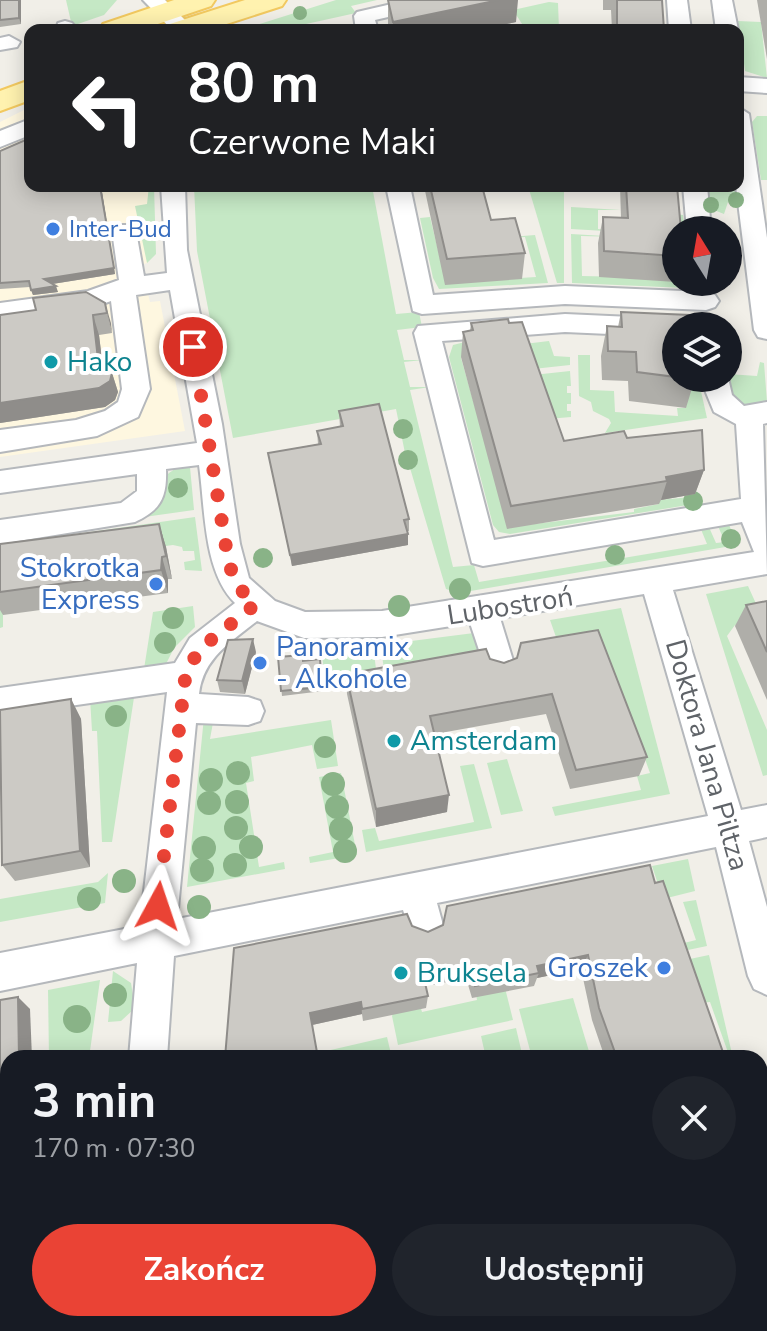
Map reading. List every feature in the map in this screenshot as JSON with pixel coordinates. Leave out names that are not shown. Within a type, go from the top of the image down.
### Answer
[{"type":"main road","points":[[142,24],[272,0]]},
{"type":"main road","points":[[0,76],[24,66]]},
{"type":"main road","points":[[0,102],[24,92]]},
{"type":"street","points":[[366,24],[364,16],[438,0]]},
{"type":"street","points":[[677,0],[679,24]]},
{"type":"street","points":[[722,0],[726,24]]},
{"type":"street","points":[[744,84],[767,86]]},
{"type":"street","points":[[744,106],[767,107]]},
{"type":"street","points":[[0,140],[24,129]]},
{"type":"street","points":[[744,151],[763,268],[767,330]]},
{"type":"street","points":[[149,1050],[156,942],[182,692],[201,648],[256,604],[240,589],[229,565],[212,452],[179,280],[173,232],[173,192]]},
{"type":"street","points":[[399,192],[422,305],[565,295],[707,303]]},
{"type":"street","points":[[696,192],[698,216]]},
{"type":"street","points":[[0,441],[94,427],[114,420],[131,407],[136,390],[124,231]]},
{"type":"street","points":[[0,312],[91,299],[127,287],[179,280]]},
{"type":"street","points":[[662,328],[490,337],[427,333],[483,554],[762,507]]},
{"type":"street","points":[[718,392],[721,404],[758,415],[762,507],[757,524],[767,548]]},
{"type":"street","points":[[0,482],[212,452]]},
{"type":"street","points":[[0,532],[131,512],[152,494],[151,461]]},
{"type":"street","name":"Lubostroń","points":[[256,604],[279,618],[321,626],[393,623],[767,562]]},
{"type":"street","name":"Doktora Jana Piltza","points":[[655,581],[729,828],[767,976]]},
{"type":"street","points":[[482,610],[499,667]]},
{"type":"street","points":[[0,702],[182,692],[248,711]]},
{"type":"street","points":[[0,972],[767,821]]},
{"type":"street","points":[[416,890],[425,925]]},
{"type":"shaded area","points":[[24,110],[24,192],[149,192],[147,263],[141,265],[150,302],[160,301],[185,431],[0,457],[0,122]]},
{"type":"green space","points":[[66,0],[117,0],[104,15],[72,24]]},
{"type":"green space","points":[[336,0],[377,0],[351,6],[356,13],[306,24],[259,24]]},
{"type":"green space","points":[[558,3],[559,24],[522,24],[513,10]]},
{"type":"green space","points":[[738,21],[761,22],[767,78],[745,71],[744,24],[738,24]]},
{"type":"green space","points":[[757,116],[767,116],[767,180],[761,180],[752,122]]},
{"type":"green space","points":[[148,192],[154,192],[156,254],[147,263],[135,206],[147,204]]},
{"type":"green space","points":[[194,192],[373,192],[396,314],[419,312],[422,327],[397,330],[404,360],[423,360],[404,362],[410,387],[430,387],[410,390],[453,567],[474,565],[479,582],[707,544],[700,527],[708,525],[716,543],[725,542],[717,524],[728,522],[737,545],[459,593],[446,589],[410,468],[414,467],[410,453],[405,453],[396,409],[233,438],[197,251]]},
{"type":"green space","points":[[530,192],[564,192],[564,283],[557,283]]},
{"type":"green space","points":[[703,192],[739,192],[743,209],[728,202],[724,214],[704,206]]},
{"type":"green space","points":[[571,207],[621,210],[598,210],[598,229],[622,232],[571,229]]},
{"type":"green space","points":[[430,217],[446,283],[536,277],[525,237],[486,239],[535,235],[548,283],[439,289],[433,278],[420,218]]},
{"type":"green space","points":[[571,234],[622,237],[581,236],[582,276],[662,278],[662,287],[572,283]]},
{"type":"green space","points":[[469,341],[461,358],[509,527],[634,512],[634,509],[659,504],[658,500],[692,497],[688,505],[510,534],[499,532],[493,525],[449,357],[453,345]]},
{"type":"green space","points":[[549,341],[554,356],[570,357],[570,365],[533,369],[524,344]]},
{"type":"green space","points":[[578,355],[590,355],[590,390],[614,391],[615,412],[678,416],[677,408],[686,408],[685,392],[701,392],[707,418],[605,433],[611,423],[609,419],[593,411],[591,402],[579,396]]},
{"type":"green space","points":[[760,362],[764,363],[767,402],[735,407],[732,392],[742,392],[742,375],[757,376]]},
{"type":"green space","points":[[570,371],[571,386],[567,386],[567,393],[571,393],[571,404],[567,404],[567,411],[571,411],[571,417],[548,419],[533,375]]},
{"type":"green space","points":[[181,465],[190,467],[194,510],[130,519],[169,473]]},
{"type":"green space","points":[[195,517],[202,571],[185,570],[184,562],[195,560],[194,551],[183,551],[182,547],[173,545],[3,568],[3,627],[0,628],[0,545]]},
{"type":"green space","points":[[748,586],[763,619],[735,625],[727,636],[767,730],[767,775],[763,776],[706,594]]},
{"type":"green space","points":[[193,606],[195,627],[174,648],[166,664],[144,669],[153,612]]},
{"type":"green space","points":[[621,608],[670,794],[555,816],[552,807],[641,790],[637,776],[650,773],[608,656],[562,654],[550,620]]},
{"type":"green space","points":[[474,633],[479,651],[384,668],[380,645]]},
{"type":"green space","points":[[373,645],[376,669],[325,678],[321,648]]},
{"type":"green space","points":[[135,691],[112,842],[102,842],[97,731],[92,731],[90,698]]},
{"type":"green space","points":[[204,717],[214,717],[210,739],[331,720],[338,766],[317,769],[312,745],[251,757],[254,781],[246,783],[259,867],[284,862],[285,869],[187,887]]},
{"type":"green space","points":[[507,759],[523,811],[501,815],[487,763]]},
{"type":"green space","points":[[474,764],[492,828],[366,852],[362,830],[375,828],[379,841],[474,822],[460,766]]},
{"type":"green space","points":[[341,773],[357,855],[310,863],[309,857],[333,852],[319,777]]},
{"type":"green space","points":[[688,859],[695,891],[663,899],[652,866]]},
{"type":"green space","points":[[108,873],[105,903],[0,922],[0,899],[98,882]]},
{"type":"green space","points":[[696,900],[707,946],[683,951],[680,944],[696,940],[683,902]]},
{"type":"green space","points":[[709,955],[731,1050],[727,1050],[710,1002],[699,1003],[685,960]]},
{"type":"green space","points":[[113,971],[131,983],[135,1008],[121,1021],[108,1022]]},
{"type":"green space","points":[[100,980],[90,1050],[49,1050],[48,990]]},
{"type":"green space","points":[[505,988],[513,1020],[398,1045],[392,1016],[394,1011],[420,1005],[422,1012],[477,1000],[476,994]]},
{"type":"green space","points":[[573,998],[589,1050],[530,1050],[519,1009]]},
{"type":"green space","points":[[516,1028],[521,1050],[484,1050],[481,1036]]},
{"type":"green space","points":[[387,1037],[390,1050],[331,1050]]},
{"type":"building","points":[[0,0],[19,0],[19,18],[0,20]]},
{"type":"building","points":[[388,0],[499,0],[393,22]]},
{"type":"building","points":[[617,0],[662,0],[664,24],[617,24]]},
{"type":"building","name":"Inter-Bud","points":[[24,141],[24,192],[101,192],[114,268],[44,279],[56,286],[31,290],[29,281],[0,283],[0,151]]},
{"type":"building","points":[[431,192],[484,192],[491,220],[515,218],[525,253],[447,259]]},
{"type":"building","points":[[626,192],[678,192],[680,216],[662,216],[662,255],[604,251],[603,217],[628,218]]},
{"type":"building","name":"Hako","points":[[86,292],[105,303],[107,313],[93,315],[99,368],[112,373],[110,381],[99,388],[0,403],[0,315],[36,310],[33,298]]},
{"type":"building","points":[[621,312],[662,314],[662,375],[637,372],[636,352],[608,351],[607,326],[622,327]]},
{"type":"building","points":[[508,319],[509,323],[522,322],[564,441],[624,431],[627,438],[702,430],[704,470],[666,477],[667,481],[511,506],[463,332],[473,330],[471,323]]},
{"type":"building","points":[[379,404],[409,519],[404,520],[408,534],[290,555],[268,453],[321,444],[317,431],[343,426],[339,411]]},
{"type":"building","points":[[159,524],[166,556],[162,557],[161,570],[0,592],[0,544]]},
{"type":"building","points":[[767,601],[767,652],[746,605]]},
{"type":"building","name":"Amsterdam","points":[[598,630],[647,757],[576,770],[552,694],[430,716],[449,795],[376,809],[346,674],[486,649],[490,659],[504,663],[517,658],[521,643]]},
{"type":"building","points":[[253,639],[242,681],[217,680],[228,640]]},
{"type":"building","points":[[303,655],[303,661],[320,659],[322,687],[281,691],[278,657]]},
{"type":"building","points":[[71,699],[80,851],[2,865],[0,710]]},
{"type":"building","name":"Bruksela","points":[[650,865],[655,883],[663,881],[722,1050],[614,1050],[599,1008],[588,955],[537,966],[539,973],[475,986],[469,964],[423,974],[428,996],[362,1009],[361,1002],[310,1013],[317,1050],[226,1050],[234,948],[407,914],[412,926],[428,932],[443,925],[447,906]]},
{"type":"building","points":[[18,997],[19,1050],[0,1050],[0,1000]]},
{"type":"place","name":"Inter-Bud","points":[[53,229]]},
{"type":"place","name":"Hako","points":[[51,362]]},
{"type":"place","name":"Stokrotka Express","points":[[156,584]]},
{"type":"place","name":"Panoramix - Alkohole","points":[[260,663]]},
{"type":"place","name":"Amsterdam","points":[[394,741]]},
{"type":"place","name":"Groszek","points":[[664,968]]},
{"type":"place","name":"Bruksela","points":[[401,973]]},
{"type":"route","points":[[158,906],[186,671],[201,648],[256,604],[240,589],[229,565],[193,347]]}]
